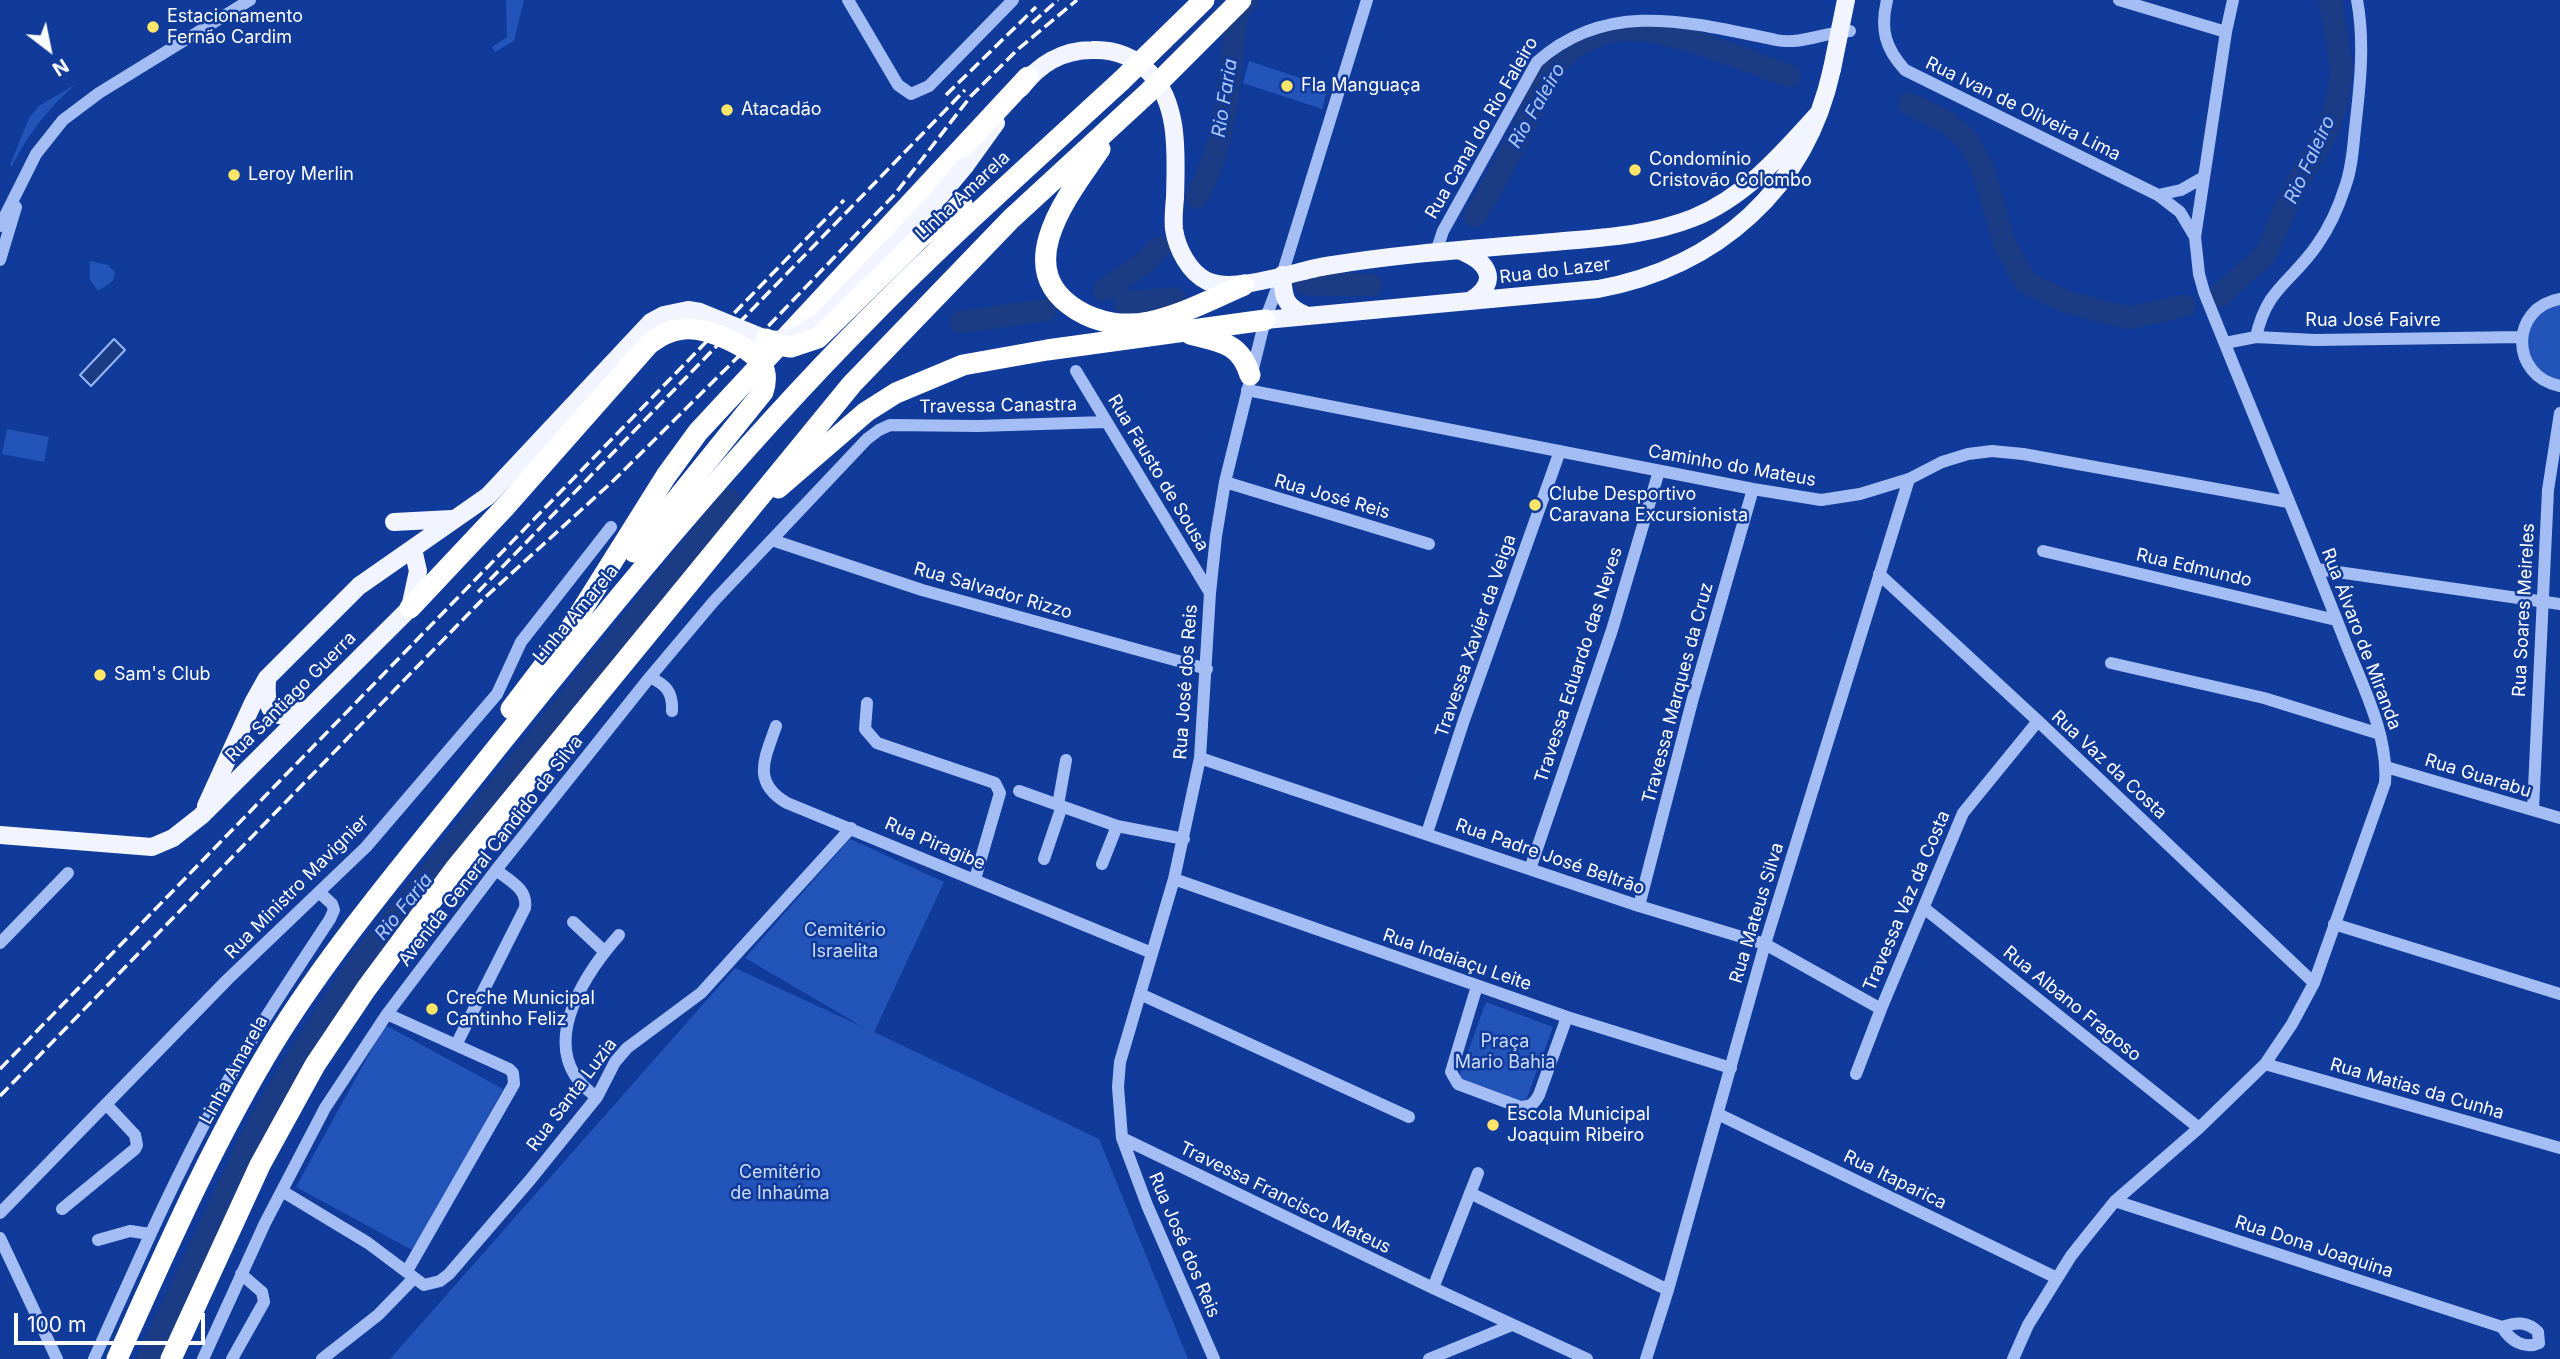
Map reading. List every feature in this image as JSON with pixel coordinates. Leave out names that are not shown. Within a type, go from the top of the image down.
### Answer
[{"type":"highway","name":"Linha Amarela","points":[[117,1359],[204,1174],[255,1074],[340,946],[422,841],[628,588],[780,412],[867,320],[964,225],[1121,81],[1204,0]]},
{"type":"highway","points":[[171,1359],[260,1165],[297,1096],[339,1027],[455,869],[852,384],[1011,219],[1115,125],[1241,0]]},
{"type":"highway","points":[[565,637],[666,476],[698,432],[1028,77]]},
{"type":"highway","points":[[1115,125],[1064,202],[1052,226],[1045,249],[1046,267],[1050,282],[1059,295],[1070,306],[1095,319],[1126,324],[1149,322],[1169,316],[1244,285]]},
{"type":"highway","points":[[766,340],[776,345],[791,347],[818,338],[921,237],[962,204],[1065,132]]},
{"type":"highway","points":[[732,529],[866,412],[926,378],[975,363],[1047,349],[1265,320]]},
{"type":"highway","points":[[410,608],[496,502],[649,344],[662,335],[686,328],[701,329],[741,346],[761,362],[766,381],[764,392],[565,637],[458,779],[422,841]]},
{"type":"highway","points":[[1182,331],[1233,347],[1244,360],[1249,383]]},
{"type":"main road","name":"Rua do Lazer","points":[[1265,320],[1617,286],[1655,274],[1692,257],[1741,224],[1767,199],[1796,163],[1818,114],[1832,69],[1846,0]]},
{"type":"main road","points":[[766,340],[797,336],[822,320],[965,166],[1028,77],[1059,55],[1083,50],[1102,49],[1120,53],[1140,63],[1163,90],[1176,148],[1174,229],[1185,259],[1195,273],[1208,281],[1222,285],[1244,285]]},
{"type":"main road","name":"Rua do Lazer","points":[[1244,285],[1331,265],[1436,252],[1640,233],[1696,217],[1729,199],[1753,180],[1818,114]]},
{"type":"main road","points":[[1459,250],[1475,256],[1487,272],[1487,285],[1481,294],[1470,301]]},
{"type":"main road","points":[[1282,275],[1284,298],[1289,306],[1305,315]]},
{"type":"main road","name":"Rua Santiago Guerra","points":[[201,816],[267,678],[359,586],[458,518],[496,502],[651,322],[676,311],[701,313],[766,340]]},
{"type":"main road","points":[[394,522],[435,522],[458,518]]},
{"type":"main road","points":[[410,608],[418,571],[413,549]]},
{"type":"main road","name":"Rua Santiago Guerra","points":[[1,834],[152,847],[173,838],[201,816],[410,608]]},
{"type":"main road","points":[[267,678],[266,698],[273,712],[290,716],[313,705]]},
{"type":"street","points":[[0,226],[26,170],[48,136],[78,108],[250,0]]},
{"type":"street","points":[[848,0],[898,85],[911,94],[929,86],[1013,0]]},
{"type":"street","name":"Rua José dos Reis","points":[[1214,1359],[1147,1205],[1122,1138],[1118,1087],[1120,1062],[1174,879],[1199,758],[1210,593],[1225,482],[1265,320],[1282,275],[1367,0]]},
{"type":"street","name":"Rua Ivan de Oliveira Lima","points":[[1886,0],[1883,33],[1894,58],[1905,70],[2158,195],[2180,212],[2195,237]]},
{"type":"street","points":[[2119,0],[2227,32]]},
{"type":"street","name":"Rua Álvaro de Miranda","points":[[2013,1359],[2017,1344],[2071,1256],[2115,1201],[2199,1128],[2265,1064],[2292,1024],[2314,983],[2381,796],[2386,766],[2380,734],[2199,274],[2195,237],[2233,0]]},
{"type":"street","points":[[2256,337],[2263,312],[2274,292],[2318,244],[2346,186],[2351,166],[2359,94],[2361,19],[2357,0]]},
{"type":"street","points":[[1678,10],[1786,41],[1850,31]]},
{"type":"street","name":"Rua Canal do Rio Faleiro","points":[[1436,252],[1443,232],[1536,62],[1549,42],[1567,26]]},
{"type":"street","points":[[0,260],[26,170]]},
{"type":"street","points":[[2158,195],[2181,190],[2204,177]]},
{"type":"street","points":[[2560,299],[2541,306],[2532,314],[2522,337],[2522,352],[2528,365],[2537,376],[2550,384],[2560,386]]},
{"type":"street","name":"Rua José Faivre","points":[[2225,343],[2256,337],[2315,340],[2522,337]]},
{"type":"street","name":"Rua Fausto de Sousa","points":[[1076,371],[1210,593]]},
{"type":"street","name":"Caminho do Mateus","points":[[1249,383],[1560,451],[1821,500],[1860,494],[1909,479],[1942,462],[1968,454],[1992,451],[2024,454],[2288,502]]},
{"type":"street","name":"Rua Soares Meireles","points":[[2533,810],[2542,601],[2560,412]]},
{"type":"street","name":"Travessa Canastra","points":[[890,425],[978,426],[1105,422]]},
{"type":"street","name":"Avenida General Candido da Silva","points":[[203,1359],[282,1191],[325,1108],[387,1014],[496,870],[714,601],[867,439],[879,429],[890,425]]},
{"type":"street","name":"Travessa Xavier da Veiga","points":[[1427,833],[1464,720],[1560,451]]},
{"type":"street","name":"Travessa Eduardo das Neves","points":[[1530,869],[1612,631],[1660,471]]},
{"type":"street","name":"Rua Mateus Silva","points":[[1646,1359],[1668,1290],[1765,944],[1909,479]]},
{"type":"street","name":"Rua José Reis","points":[[1225,482],[1429,544]]},
{"type":"street","name":"Travessa Marques da Cruz","points":[[1639,906],[1693,698],[1753,489]]},
{"type":"street","name":"Rua Ministro Mavignier","points":[[0,1213],[227,980],[366,847],[497,694],[521,642],[611,527]]},
{"type":"street","name":"Rua Salvador Rizzo","points":[[772,540],[922,590],[1207,669]]},
{"type":"street","name":"Rua Edmundo","points":[[2043,551],[2336,620]]},
{"type":"street","points":[[2317,569],[2560,604]]},
{"type":"street","name":"Rua Vaz da Costa","points":[[1878,574],[2038,721],[2314,983]]},
{"type":"street","points":[[2110,663],[2264,698],[2380,734]]},
{"type":"street","points":[[650,677],[669,690],[672,696],[671,711]]},
{"type":"street","points":[[867,703],[864,729],[877,743],[995,783],[1000,793],[975,879]]},
{"type":"street","name":"Travessa Vaz da Costa","points":[[1856,1074],[1963,813],[2038,721]]},
{"type":"street","name":"Rua Piragibe","points":[[776,726],[764,767],[767,787],[773,795],[1152,953]]},
{"type":"street","name":"Rua Padre José Beltrão","points":[[1199,758],[1639,906],[1765,944],[1881,1009]]},
{"type":"street","points":[[1044,859],[1060,806],[1066,760]]},
{"type":"street","name":"Rua Guarabu","points":[[2386,766],[2560,818]]},
{"type":"street","points":[[1019,791],[1117,825],[1184,839]]},
{"type":"street","points":[[1102,864],[1117,825]]},
{"type":"street","name":"Rua Santa Luzia","points":[[410,1275],[424,1285],[431,1285],[449,1274],[597,1097],[615,1062],[627,1048],[709,985],[851,828]]},
{"type":"street","points":[[456,1045],[525,908],[526,898],[523,892],[496,870]]},
{"type":"street","points":[[0,943],[68,873]]},
{"type":"street","name":"Rua Indaiaçu Leite","points":[[1174,879],[1567,1017],[1731,1068]]},
{"type":"street","points":[[94,1359],[150,1234],[228,1081],[280,994],[330,919],[334,910],[332,904],[320,893]]},
{"type":"street","name":"Rua Albano Fragoso","points":[[1924,908],[2199,1128]]},
{"type":"street","points":[[573,922],[604,951]]},
{"type":"street","points":[[2334,924],[2560,994]]},
{"type":"street","points":[[597,1097],[578,1082],[571,1069],[565,1053],[566,1036],[576,995],[604,951],[619,935]]},
{"type":"street","points":[[1478,986],[1452,1065],[1454,1079],[1458,1084],[1520,1107],[1534,1103],[1539,1096],[1567,1017]]},
{"type":"street","points":[[1140,994],[1409,1117]]},
{"type":"street","points":[[322,1359],[378,1315],[410,1275],[514,1084],[513,1073],[509,1069],[387,1014]]},
{"type":"street","name":"Rua Matias da Cunha","points":[[2265,1064],[2560,1149]]},
{"type":"street","points":[[62,1209],[135,1149],[135,1135],[106,1104]]},
{"type":"street","name":"Rua Itaparica","points":[[1718,1114],[2057,1278]]},
{"type":"street","name":"Travessa Francisco Mateus","points":[[1122,1138],[1587,1359]]},
{"type":"street","points":[[1433,1288],[1478,1173]]},
{"type":"street","points":[[282,1191],[368,1243],[410,1275]]},
{"type":"street","points":[[1470,1194],[1668,1290]]},
{"type":"street","name":"Rua Dona Joaquina","points":[[2115,1201],[2502,1327]]},
{"type":"street","points":[[98,1240],[130,1231],[150,1234]]},
{"type":"street","points":[[0,1238],[57,1359]]},
{"type":"street","points":[[232,1359],[264,1302],[256,1284],[242,1274]]},
{"type":"street","points":[[1429,1359],[1512,1325]]},
{"type":"green space","points":[[506,0],[524,0],[514,41],[495,52],[492,47],[507,37]]},
{"type":"green space","name":"Fla Manguaça","points":[[1249,61],[1328,87],[1322,109],[1243,83]]},
{"type":"green space","points":[[76,84],[40,122],[12,166],[10,165],[29,118],[39,106]]},
{"type":"green space","points":[[90,261],[108,265],[115,272],[113,281],[98,291],[90,280]]},
{"type":"green space","points":[[2560,301],[2560,383],[2539,375],[2525,351],[2528,324],[2536,313]]},
{"type":"green space","points":[[7,429],[49,437],[44,462],[2,454]]},
{"type":"green space","name":"Cemitério de Inhaúma","points":[[850,839],[944,882],[874,1032],[1099,1139],[1188,1359],[390,1359],[735,968],[863,1027],[745,958]]},
{"type":"green space","name":"Praça Mario Bahia","points":[[1486,1002],[1553,1027],[1525,1103],[1458,1079]]},
{"type":"green space","points":[[385,1025],[503,1089],[414,1251],[296,1187]]},
{"type":"shaded area","points":[[114,339],[125,350],[91,386],[80,375]]},
{"type":"waterway","name":"Rio Faria","points":[[1197,197],[1215,153],[1221,130],[1237,12],[1247,0]]},
{"type":"waterway","name":"Rio Faleiro","points":[[2219,296],[2266,254],[2295,186],[2324,137],[2336,105],[2342,70],[2330,0]]},
{"type":"waterway","name":"Rio Faleiro","points":[[1475,216],[1508,158],[1549,75],[1565,55],[1589,39],[1625,29],[1644,30],[1686,40],[1790,76]]},
{"type":"waterway","name":"Rio Faleiro","points":[[1909,104],[1947,122],[1968,141],[1982,166],[2004,242],[2026,283],[2070,303],[2129,318],[2184,306]]},
{"type":"waterway","name":"Rio Faria","points":[[1104,290],[1143,264],[1159,248]]},
{"type":"waterway","name":"Rio Faleiro","points":[[1306,284],[1371,285]]},
{"type":"waterway","name":"Rio Faleiro","points":[[1125,302],[1175,299]]},
{"type":"waterway","name":"Rio Faria","points":[[961,322],[1045,310]]},
{"type":"waterway","name":"Rio Faria","points":[[148,1359],[255,1131],[289,1072],[359,963],[730,500]]},
{"type":"railway","points":[[1032,23],[1058,0]]},
{"type":"railway","points":[[0,1096],[480,602],[613,481],[754,341],[895,194],[971,96],[1017,50],[1077,0]]},
{"type":"railway","points":[[946,95],[1036,7]]},
{"type":"railway","points":[[478,592],[965,90]]},
{"type":"railway","points":[[0,1069],[844,200]]},
{"type":"place","name":"Estacionamento Fernão Cardim","points":[[153,27]]},
{"type":"place","name":"Fla Manguaça","points":[[1287,86]]},
{"type":"place","name":"Atacadão","points":[[727,110]]},
{"type":"place","name":"Condomínio Cristovão Colombo","points":[[1635,170]]},
{"type":"place","name":"Leroy Merlin","points":[[234,175]]},
{"type":"place","name":"Clube Desportivo Caravana Excursionista","points":[[1535,505]]},
{"type":"place","name":"Sam's Club","points":[[100,675]]},
{"type":"place","name":"Creche Municipal Cantinho Feliz","points":[[432,1009]]},
{"type":"place","name":"Escola Municipal Joaquim Ribeiro","points":[[1493,1125]]},
{"type":"park label","name":"Cemitério Israelita","points":[[845,941]]}]
